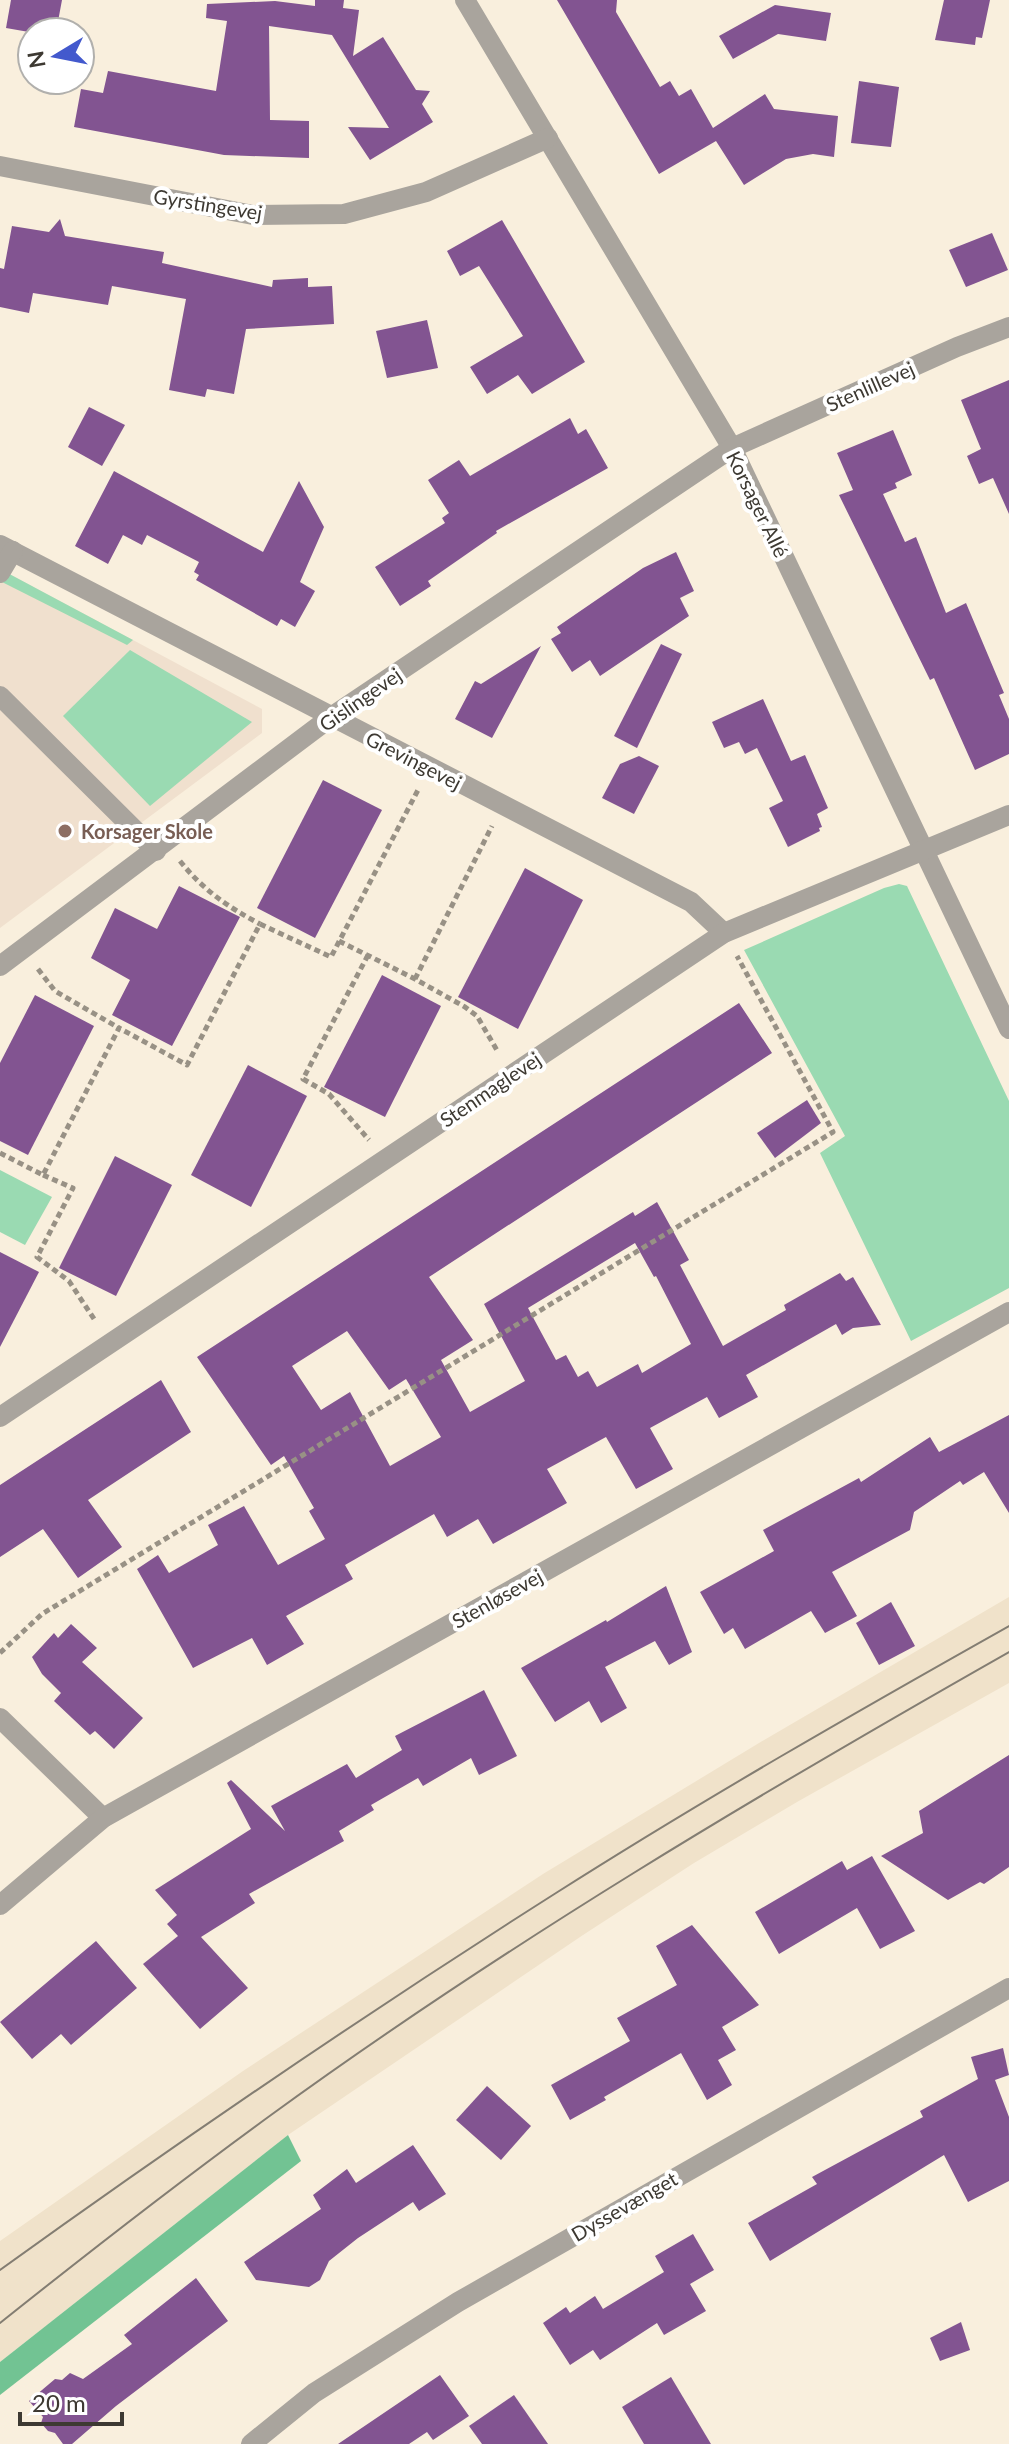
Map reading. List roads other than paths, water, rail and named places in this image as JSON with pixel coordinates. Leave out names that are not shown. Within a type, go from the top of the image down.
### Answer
[{"type":"street","name":"Korsager Allé","points":[[465,0],[732,448],[1009,1029]]},
{"type":"street","name":"Gyrstingevej","points":[[0,166],[253,215],[344,214],[426,192],[548,138]]},
{"type":"street","name":"Stenlillevej","points":[[732,448],[957,347],[1009,327]]},
{"type":"street","name":"Gislingevej","points":[[0,966],[331,717],[732,448]]},
{"type":"street","name":"Grevingevej","points":[[0,573],[6,548],[691,902],[724,933]]},
{"type":"street","points":[[0,696],[161,847]]},
{"type":"street","name":"Stenmaglevej","points":[[0,1417],[724,933],[1009,815]]},
{"type":"street","name":"Stenløsevej","points":[[0,1905],[103,1818],[1009,1312]]},
{"type":"street","points":[[0,1718],[103,1818]]},
{"type":"street","name":"Dyssevænget","points":[[251,2444],[314,2393],[458,2302],[1009,1988]]},
{"type":"tram line","points":[[0,2270],[275,2077],[556,1893],[781,1756],[1009,1626]]},
{"type":"tram line","points":[[0,2323],[237,2140],[450,1991],[727,1816],[1009,1652]]},
{"type":"place","name":"Korsager Skole","points":[[65,831]]}]
